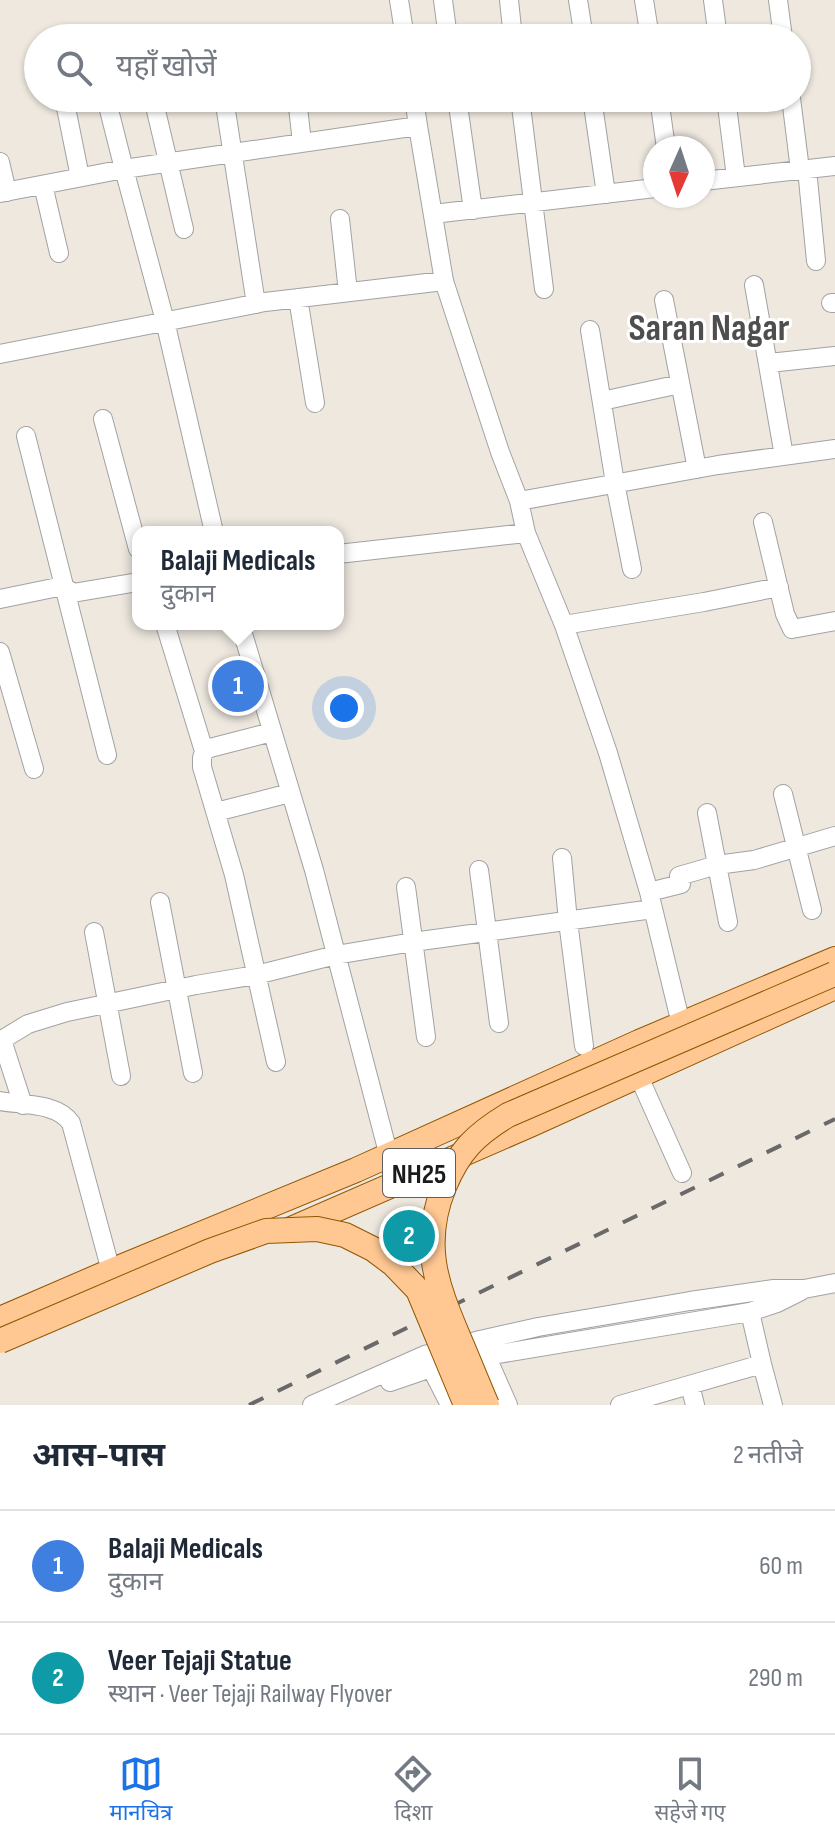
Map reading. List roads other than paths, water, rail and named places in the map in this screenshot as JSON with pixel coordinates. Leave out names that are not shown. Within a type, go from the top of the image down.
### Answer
[{"type":"main road","name":"NH25","points":[[0,1319],[387,1155],[835,959]]},
{"type":"main road","points":[[487,1405],[438,1287],[432,1257],[433,1226],[439,1199],[450,1173],[470,1142],[508,1115],[835,974]]},
{"type":"main road","name":"NH25","points":[[0,1353],[639,1077],[835,987]]},
{"type":"main road","points":[[0,1341],[210,1251],[266,1231],[317,1229],[345,1235],[373,1249],[418,1290],[466,1405]]},
{"type":"street","points":[[399,0],[403,24]]},
{"type":"street","points":[[443,0],[446,24]]},
{"type":"street","points":[[509,0],[512,24]]},
{"type":"street","points":[[578,0],[582,24]]},
{"type":"street","points":[[644,0],[648,24]]},
{"type":"street","points":[[713,0],[716,24]]},
{"type":"street","points":[[778,0],[781,24]]},
{"type":"street","points":[[67,112],[80,177]]},
{"type":"street","points":[[110,112],[165,321],[213,526]]},
{"type":"street","points":[[156,112],[184,229]]},
{"type":"street","points":[[226,112],[256,304]]},
{"type":"street","points":[[299,112],[302,143]]},
{"type":"street","points":[[416,112],[444,281],[519,501],[526,533],[564,625],[608,753],[651,901],[681,1024]]},
{"type":"street","points":[[459,112],[473,210]]},
{"type":"street","points":[[522,112],[544,289]]},
{"type":"street","points":[[594,112],[606,194]]},
{"type":"street","points":[[661,112],[664,136]]},
{"type":"street","points":[[728,112],[736,177]]},
{"type":"street","points":[[794,112],[816,261]]},
{"type":"street","points":[[0,162],[3,192],[124,169],[418,126]]},
{"type":"street","points":[[715,180],[835,166]]},
{"type":"street","points":[[43,185],[59,253]]},
{"type":"street","points":[[433,214],[643,189]]},
{"type":"street","points":[[340,219],[348,292]]},
{"type":"street","points":[[0,354],[256,304],[444,281]]},
{"type":"street","points":[[754,285],[784,456]]},
{"type":"street","points":[[298,298],[315,403]]},
{"type":"street","points":[[664,300],[697,469]]},
{"type":"street","points":[[590,330],[632,569]]},
{"type":"street","points":[[769,363],[835,356]]},
{"type":"street","points":[[602,401],[680,384]]},
{"type":"street","points":[[103,419],[132,527]]},
{"type":"street","points":[[26,436],[111,755]]},
{"type":"street","points":[[519,501],[697,469],[835,449]]},
{"type":"street","points":[[763,522],[785,614],[792,629],[835,621]]},
{"type":"street","points":[[344,553],[526,533]]},
{"type":"street","points":[[0,599],[132,583]]},
{"type":"street","points":[[564,625],[779,587]]},
{"type":"street","points":[[161,630],[187,724]]},
{"type":"street","points":[[167,630],[204,751],[202,767],[234,875],[276,1062]]},
{"type":"street","points":[[242,630],[314,870],[396,1183]]},
{"type":"street","points":[[0,652],[31,770],[0,671]]},
{"type":"street","points":[[204,751],[272,732]]},
{"type":"street","points":[[216,812],[290,793]]},
{"type":"street","points":[[783,794],[812,910]]},
{"type":"street","points":[[707,813],[728,922]]},
{"type":"street","points":[[23,1105],[1,1040],[28,1024],[67,1012],[256,975],[336,955],[568,921],[651,901],[681,884],[679,876],[717,865],[754,860],[835,836]]},
{"type":"street","points":[[562,858],[584,1046]]},
{"type":"street","points":[[479,870],[499,1023]]},
{"type":"street","points":[[406,887],[426,1037]]},
{"type":"street","points":[[160,902],[193,1073]]},
{"type":"street","points":[[94,932],[121,1076]]},
{"type":"street","points":[[639,1077],[682,1173]]},
{"type":"street","points":[[0,1101],[52,1108],[65,1114],[71,1123],[111,1271]]},
{"type":"street","points":[[483,1348],[538,1327],[690,1301],[835,1283]]},
{"type":"street","points":[[312,1405],[428,1362],[483,1348],[750,1312],[804,1289]]},
{"type":"street","points":[[750,1312],[773,1405]]},
{"type":"street","points":[[483,1348],[508,1405]]},
{"type":"street","points":[[340,1405],[428,1362]]},
{"type":"street","points":[[428,1362],[450,1405]]},
{"type":"street","points":[[621,1405],[762,1364]]},
{"type":"street","points":[[690,1385],[695,1405]]},
{"type":"railway","points":[[249,1405],[835,1119]]},
{"type":"place","name":"Balaji Medicals","points":[[238,686]]},
{"type":"place","name":"Veer Tejaji Statue","points":[[409,1236]]},
{"type":"district","name":"Saran Nagar","points":[[709,327]]}]
